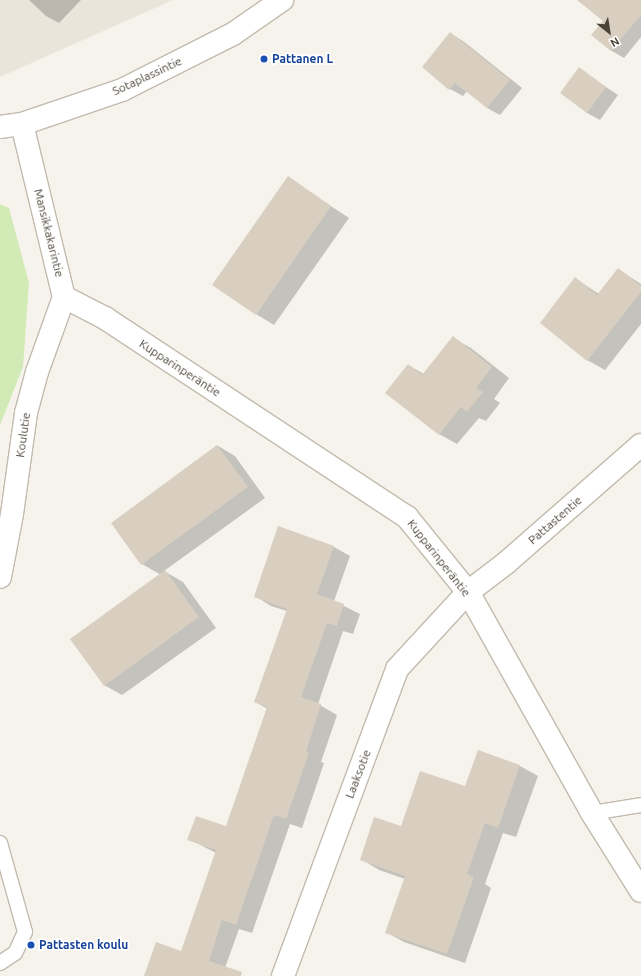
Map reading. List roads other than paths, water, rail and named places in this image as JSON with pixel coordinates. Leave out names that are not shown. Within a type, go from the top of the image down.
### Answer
[{"type":"street","name":"Sotaplassintie","points":[[0,127],[22,124],[122,90],[233,34],[282,0]]},
{"type":"street","name":"Mansikkakarintie","points":[[22,124],[64,297]]},
{"type":"street","name":"Kupparinperäntie","points":[[64,297],[105,318],[407,517],[468,592],[592,813],[641,891]]},
{"type":"street","name":"Koulutie","points":[[0,577],[12,514],[26,412],[37,372],[64,297]]},
{"type":"street","name":"Pattastentie","points":[[468,592],[506,563],[641,445]]},
{"type":"street","name":"Laaksotie","points":[[283,976],[397,669],[468,592]]},
{"type":"lane","points":[[592,813],[641,805]]},
{"type":"lane","points":[[0,843],[25,932],[15,953],[0,963]]},
{"type":"place","name":"Pattanen L","points":[[264,59]]},
{"type":"place","name":"Pattasten koulu","points":[[31,945]]}]
